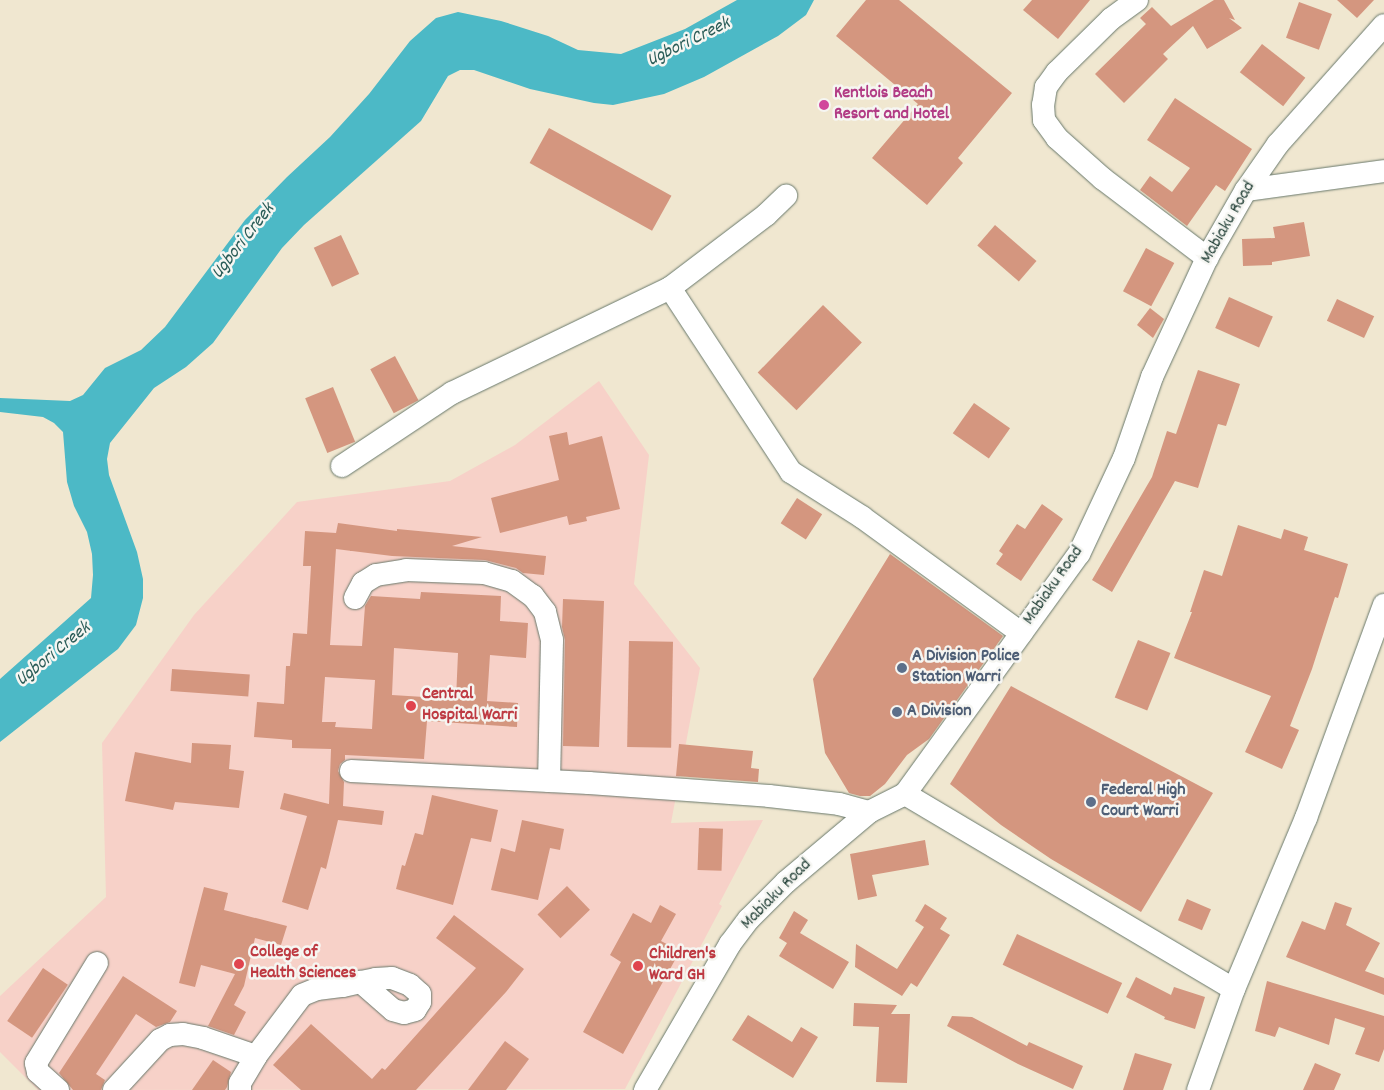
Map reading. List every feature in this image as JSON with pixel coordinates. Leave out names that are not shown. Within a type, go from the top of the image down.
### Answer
[{"type":"street","points":[[1137,0],[1111,18],[1057,72],[1046,87],[1043,105],[1044,120],[1057,138],[1103,179],[1207,258]]},
{"type":"street","name":"Mabiaku Road","points":[[645,1090],[730,944],[749,919],[786,882],[869,812],[905,794],[1079,554],[1100,513],[1124,458],[1152,377],[1207,258],[1246,190],[1278,144],[1384,25]]},
{"type":"street","points":[[1246,190],[1384,171]]},
{"type":"street","points":[[342,466],[452,393],[670,288],[766,215],[786,196]]},
{"type":"street","points":[[670,288],[791,472],[862,517],[1021,633]]},
{"type":"street","points":[[355,598],[363,583],[376,575],[406,570],[484,573],[512,581],[533,596],[545,612],[552,640],[549,781]]},
{"type":"street","points":[[1198,1090],[1234,989],[1306,818],[1384,604]]},
{"type":"street","points":[[351,771],[549,781],[768,796],[838,804],[869,812]]},
{"type":"street","points":[[905,794],[1234,989]]},
{"type":"street","points":[[58,1090],[38,1072],[36,1063],[97,963]]},
{"type":"street","points":[[240,1090],[240,1083],[256,1056],[302,995],[317,988],[361,982]]},
{"type":"street","points":[[114,1090],[160,1040],[170,1035],[183,1034],[203,1038],[256,1056]]},
{"type":"shaded area","name":"Central Hospital Warri","points":[[599,381],[649,455],[634,584],[700,668],[671,823],[763,820],[719,904],[722,906],[625,1089],[38,1090],[0,1052],[0,996],[106,897],[102,743],[194,615],[297,502],[450,481],[515,445]]},
{"type":"water","name":"Ugbori Creek","points":[[737,0],[814,0],[806,15],[778,36],[704,77],[664,94],[613,105],[594,103],[530,89],[474,70],[460,70],[448,76],[421,121],[304,225],[282,248],[213,343],[186,367],[154,388],[110,443],[107,459],[109,475],[137,552],[143,579],[143,598],[136,625],[118,649],[0,742],[0,679],[91,598],[93,575],[92,554],[87,532],[74,506],[67,482],[63,432],[54,423],[43,417],[0,412],[0,398],[70,401],[83,395],[105,368],[141,350],[165,327],[245,220],[330,137],[369,94],[410,41],[436,18],[458,12],[501,21],[548,36],[578,50],[621,54],[685,29]]},
{"type":"building","points":[[866,0],[899,0],[1012,93],[958,158],[963,163],[927,205],[872,158],[918,104],[836,36]]},
{"type":"building","points":[[1032,0],[1090,0],[1058,39],[1023,10]]},
{"type":"building","points":[[1214,0],[1224,0],[1235,20],[1229,18],[1242,28],[1207,49],[1193,26],[1163,54],[1168,59],[1124,103],[1095,74],[1146,24],[1140,18],[1152,7],[1171,26]]},
{"type":"building","points":[[1337,0],[1374,0],[1357,18]]},
{"type":"building","points":[[1299,2],[1332,14],[1319,50],[1286,38]]},
{"type":"building","points":[[1262,44],[1305,78],[1283,106],[1240,72]]},
{"type":"building","points":[[1175,98],[1252,149],[1225,191],[1216,185],[1187,226],[1140,190],[1150,176],[1172,192],[1190,168],[1147,140]]},
{"type":"building","points":[[549,128],[671,196],[652,231],[530,163]]},
{"type":"building","points":[[1304,222],[1310,256],[1272,262],[1272,265],[1243,266],[1242,239],[1275,238],[1273,227]]},
{"type":"building","points":[[995,225],[1037,261],[1019,281],[977,245]]},
{"type":"building","points":[[341,235],[359,274],[332,287],[314,248]]},
{"type":"building","points":[[1146,248],[1174,263],[1151,306],[1123,291]]},
{"type":"building","points":[[1229,297],[1273,317],[1259,348],[1215,328]]},
{"type":"building","points":[[1337,299],[1374,316],[1364,338],[1327,321]]},
{"type":"building","points":[[823,305],[862,343],[797,410],[758,373]]},
{"type":"building","points":[[1150,308],[1164,319],[1153,338],[1137,325]]},
{"type":"building","points":[[395,356],[418,400],[394,413],[370,369]]},
{"type":"building","points":[[1198,370],[1240,384],[1226,426],[1218,424],[1198,488],[1175,481],[1112,592],[1092,580],[1152,477],[1167,431],[1176,434]]},
{"type":"building","points":[[333,387],[355,442],[327,453],[305,398]]},
{"type":"building","points":[[974,403],[1010,428],[989,459],[953,433]]},
{"type":"building","points":[[567,432],[569,445],[602,436],[620,509],[586,517],[587,521],[569,525],[567,516],[500,533],[491,498],[559,480],[549,436]]},
{"type":"building","points":[[797,498],[822,514],[806,539],[781,523]]},
{"type":"building","points":[[1042,504],[1063,519],[1021,581],[996,564],[1003,554],[999,551],[1017,524],[1025,529]]},
{"type":"building","points":[[338,523],[397,531],[397,529],[482,537],[452,546],[546,556],[544,575],[523,573],[516,568],[485,560],[392,556],[336,549],[330,645],[362,646],[365,606],[371,596],[420,599],[421,592],[501,596],[500,621],[528,623],[526,658],[490,655],[487,701],[518,703],[517,727],[427,721],[424,759],[345,755],[345,760],[340,764],[338,771],[344,782],[343,806],[384,811],[382,825],[338,820],[326,869],[321,867],[308,910],[282,902],[307,816],[280,809],[284,793],[329,804],[331,749],[292,748],[292,740],[254,737],[257,702],[284,704],[286,666],[290,666],[293,633],[307,634],[311,566],[303,566],[305,531],[336,533]],"holes":[[[394,648],[458,653],[456,699],[392,695]],[[325,677],[375,680],[372,729],[335,727],[336,722],[322,722]]]},
{"type":"building","points":[[1238,525],[1281,539],[1284,529],[1308,537],[1304,550],[1348,564],[1338,598],[1335,597],[1312,669],[1290,726],[1299,730],[1282,769],[1245,752],[1271,696],[1174,658],[1192,612],[1190,612],[1204,570],[1222,576]]},
{"type":"building","name":"A Division Police Station Warri","points":[[890,554],[1003,636],[929,739],[907,755],[885,784],[870,796],[860,796],[849,793],[825,753],[813,679]]},
{"type":"building","points":[[563,599],[604,601],[599,747],[563,746],[565,640],[562,627]]},
{"type":"building","points":[[1138,640],[1170,653],[1147,711],[1115,697]]},
{"type":"building","points":[[629,641],[673,642],[671,748],[627,747]]},
{"type":"building","points":[[172,669],[250,674],[248,696],[170,691]]},
{"type":"building","points":[[1011,686],[1213,793],[1141,912],[1051,859],[1001,825],[950,784]]},
{"type":"building","points":[[192,743],[231,745],[229,769],[244,771],[239,808],[175,802],[173,810],[125,801],[135,752],[191,763]]},
{"type":"building","points":[[679,744],[753,751],[751,768],[759,769],[758,782],[676,776]]},
{"type":"building","points":[[432,795],[498,810],[491,842],[471,838],[453,905],[396,889],[402,865],[405,866],[415,833],[423,835]]},
{"type":"building","points":[[522,820],[564,829],[560,850],[550,848],[538,900],[491,890],[501,848],[515,852]]},
{"type":"building","points":[[699,828],[723,829],[722,871],[698,870]]},
{"type":"building","points":[[925,840],[929,865],[872,875],[877,896],[858,900],[850,854]]},
{"type":"building","points":[[567,886],[590,910],[560,938],[538,914]]},
{"type":"building","points":[[204,887],[228,893],[224,910],[287,926],[281,945],[255,938],[244,986],[234,1005],[246,1012],[234,1035],[208,1026],[235,974],[201,965],[195,987],[179,983]]},
{"type":"building","points":[[1187,899],[1211,909],[1202,930],[1178,920]]},
{"type":"building","points":[[1335,902],[1352,908],[1346,925],[1380,943],[1365,971],[1384,978],[1384,995],[1286,957],[1302,921],[1325,930]]},
{"type":"building","points":[[925,904],[947,918],[940,929],[950,935],[917,987],[911,983],[902,996],[855,967],[856,944],[897,969],[924,927],[915,921]]},
{"type":"building","points":[[660,905],[676,914],[661,941],[680,951],[623,1054],[583,1032],[621,962],[610,955],[633,913],[651,923]]},
{"type":"building","points":[[794,911],[808,920],[800,933],[849,962],[833,989],[779,956],[787,943],[779,938]]},
{"type":"building","points":[[454,915],[524,969],[506,992],[416,1090],[301,1090],[273,1065],[311,1024],[372,1079],[382,1068],[385,1070],[476,968],[436,938]]},
{"type":"building","points":[[1017,934],[1122,983],[1108,1014],[1003,965]]},
{"type":"building","points":[[43,968],[68,985],[32,1038],[7,1021]]},
{"type":"building","points":[[123,976],[177,1011],[170,1022],[156,1027],[136,1014],[96,1074],[105,1080],[101,1090],[73,1090],[59,1073]]},
{"type":"building","points":[[1136,977],[1171,995],[1174,987],[1205,997],[1195,1029],[1164,1019],[1165,1017],[1126,997]]},
{"type":"building","points":[[1267,981],[1384,1016],[1384,1049],[1379,1062],[1355,1054],[1365,1028],[1335,1018],[1329,1045],[1279,1027],[1275,1037],[1255,1031]]},
{"type":"building","points":[[854,1003],[897,1005],[891,1014],[910,1014],[907,1083],[876,1082],[879,1027],[853,1026]]},
{"type":"building","points":[[748,1015],[792,1042],[801,1027],[818,1037],[793,1078],[732,1040]]},
{"type":"building","points":[[952,1016],[972,1017],[1027,1046],[1029,1042],[1083,1066],[1073,1089],[1018,1064],[947,1026]]},
{"type":"building","points":[[505,1041],[529,1059],[506,1090],[468,1090]]},
{"type":"building","points":[[1135,1053],[1172,1064],[1163,1090],[1123,1090]]},
{"type":"building","points":[[213,1060],[231,1072],[225,1090],[192,1090]]},
{"type":"building","points":[[1315,1063],[1341,1074],[1334,1090],[1303,1090]]},
{"type":"place","name":"Kentlois Beach Resort and Hotel","points":[[824,105]]},
{"type":"place","name":"A Division Police Station Warri","points":[[902,668]]},
{"type":"place","name":"Central Hospital Warri","points":[[411,706]]},
{"type":"place","name":"A Division","points":[[897,712]]},
{"type":"place","name":"Federal High Court Warri","points":[[1091,802]]},
{"type":"place","name":"College of Health Sciences","points":[[239,964]]},
{"type":"place","name":"Children's Ward GH","points":[[638,966]]}]
